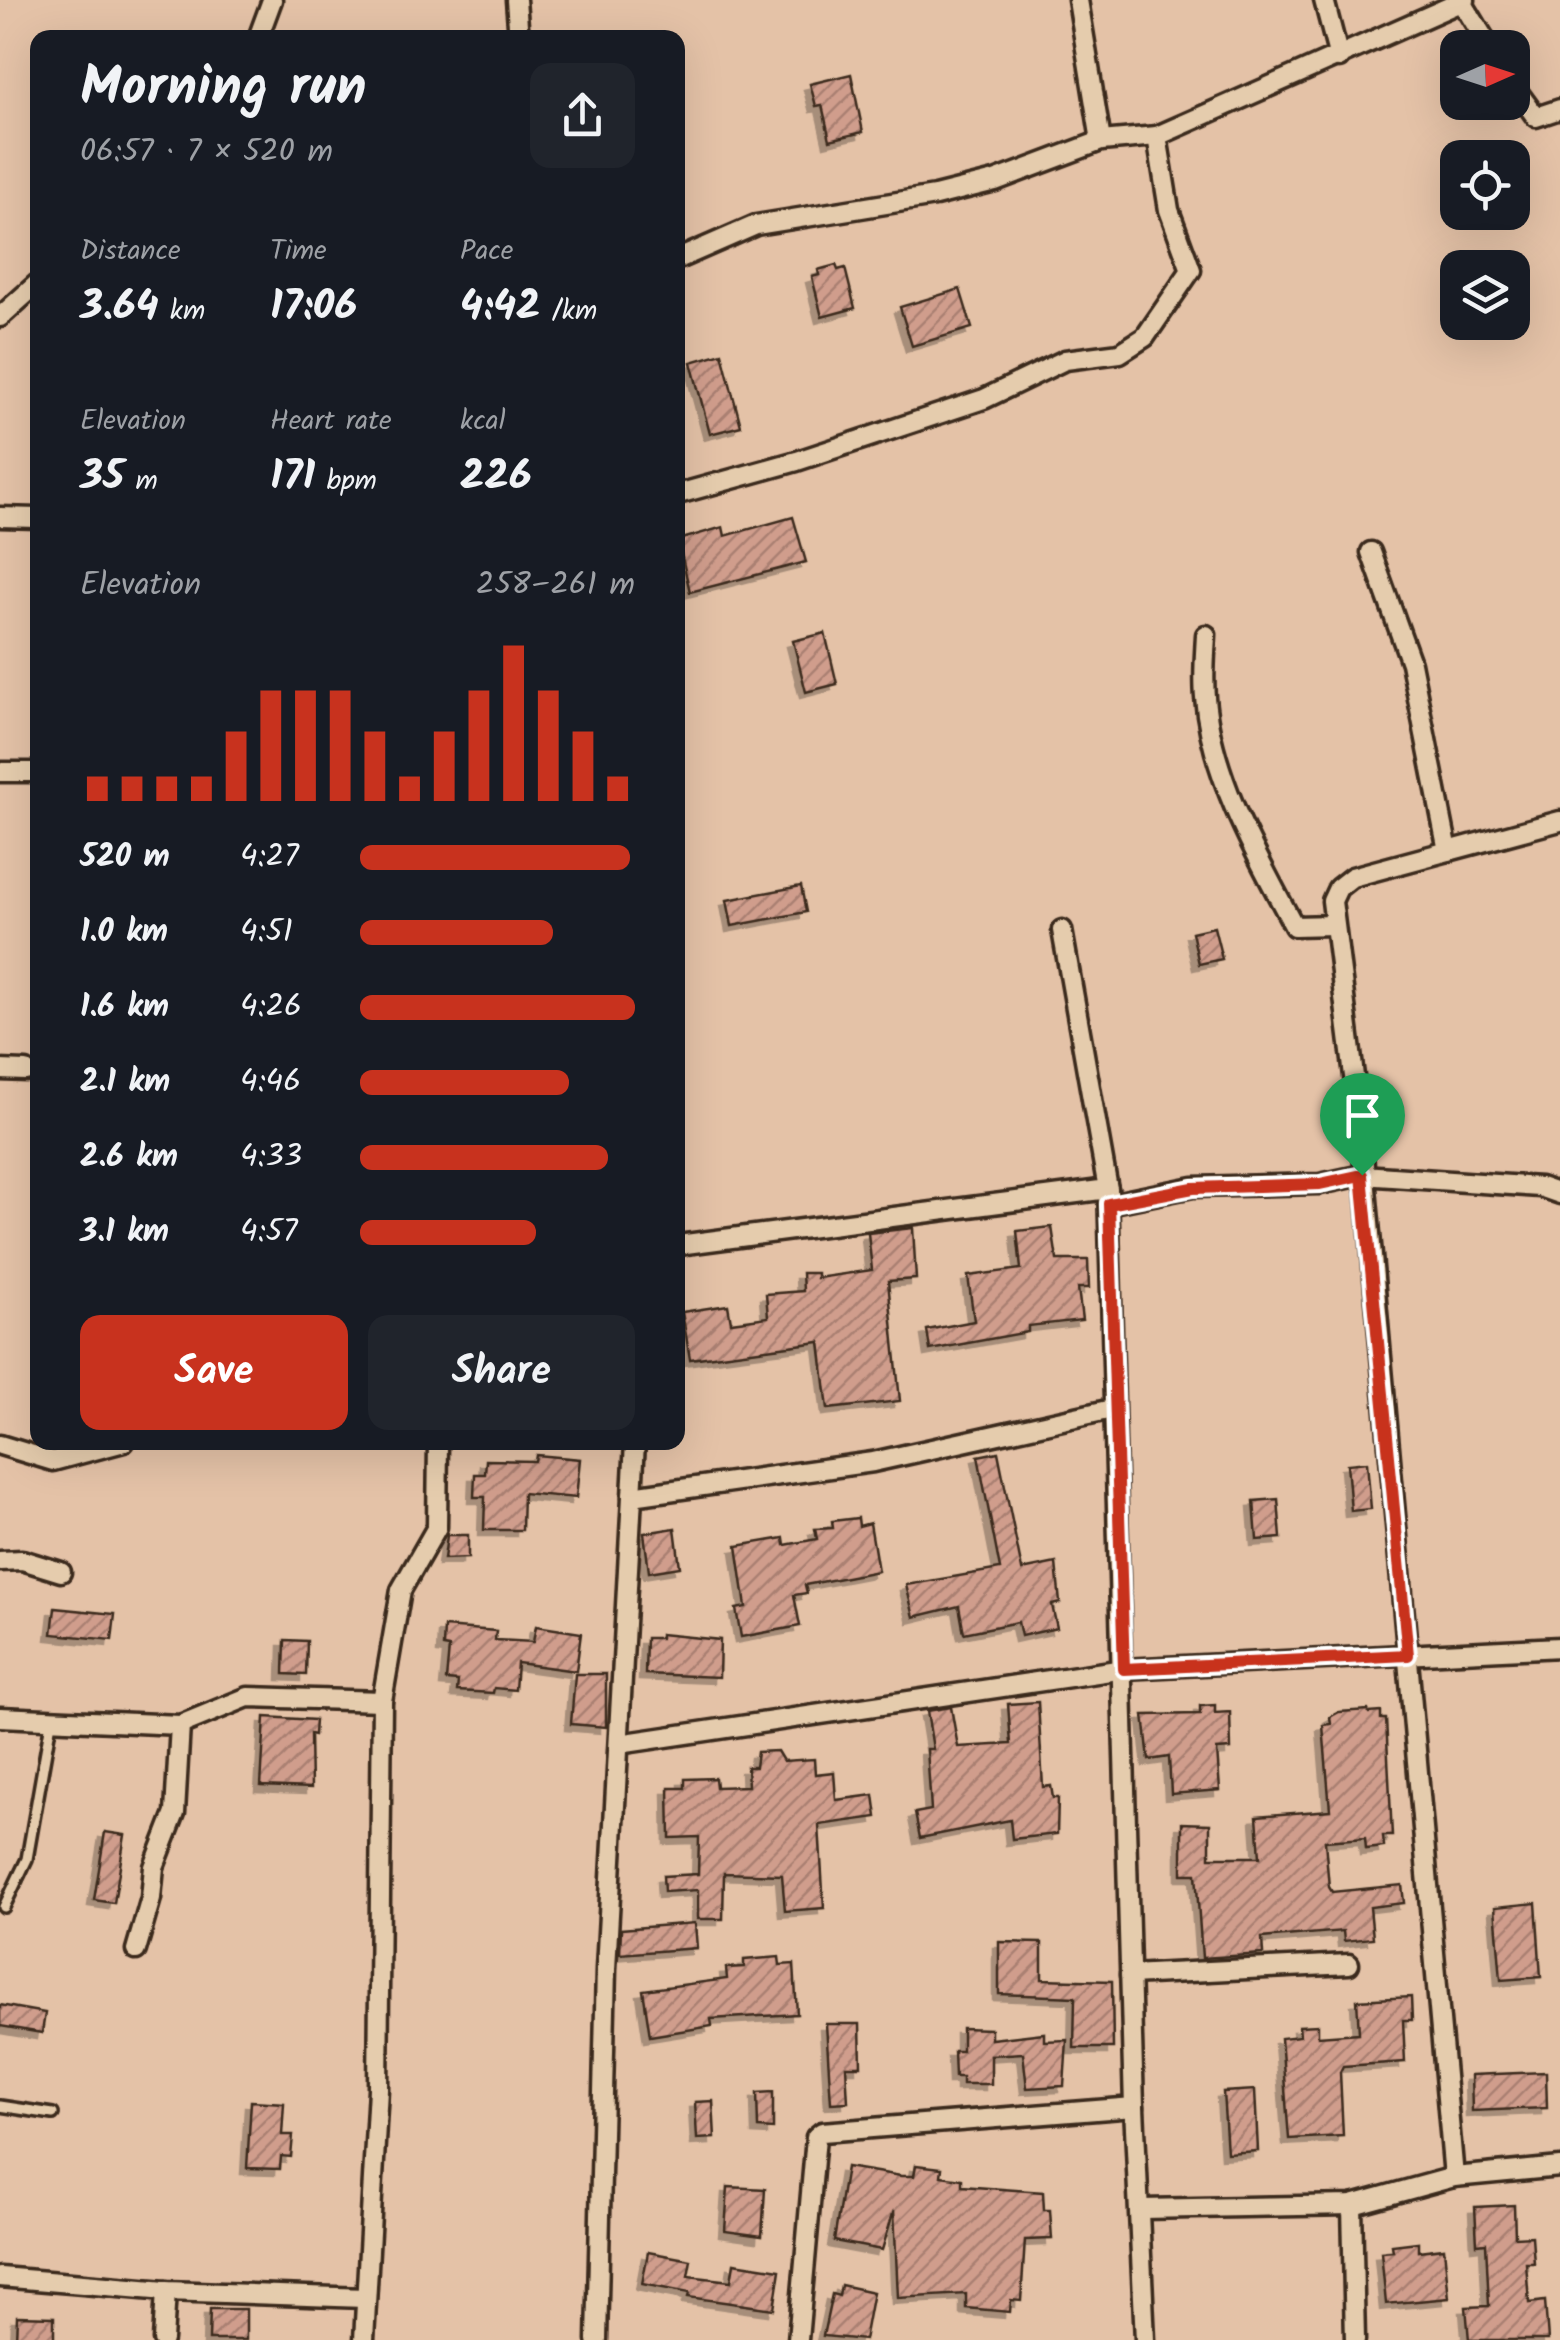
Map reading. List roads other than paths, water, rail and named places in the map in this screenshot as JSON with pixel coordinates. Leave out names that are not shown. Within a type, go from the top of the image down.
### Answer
[{"type":"street","points":[[261,30],[272,0]]},
{"type":"street","points":[[516,0],[518,30]]},
{"type":"street","points":[[1078,0],[1101,141]]},
{"type":"street","points":[[1324,0],[1339,58]]},
{"type":"street","points":[[685,256],[756,226],[936,196],[995,181],[1101,141],[1157,136],[1464,1],[1480,30]]},
{"type":"street","points":[[1530,109],[1536,117],[1560,109]]},
{"type":"street","points":[[685,492],[798,461],[984,400],[1049,366],[1120,352],[1145,337],[1191,270],[1170,210],[1157,136]]},
{"type":"street","points":[[0,317],[30,289]]},
{"type":"street","points":[[0,517],[30,518]]},
{"type":"street","points":[[1371,552],[1410,663],[1448,851]]},
{"type":"street","points":[[1206,635],[1204,696],[1209,726],[1246,832],[1294,926],[1334,925]]},
{"type":"street","points":[[0,772],[30,772]]},
{"type":"street","points":[[1454,2177],[1361,1132],[1332,901],[1338,888],[1352,877],[1560,821]]},
{"type":"street","points":[[1062,930],[1108,1196],[1144,2340]]},
{"type":"street","points":[[0,1070],[26,1071]]},
{"type":"street","points":[[685,1244],[1108,1196],[1193,1188],[1320,1184],[1362,1175],[1540,1187],[1560,1194]]},
{"type":"street","points":[[632,1496],[873,1462],[1112,1409]]},
{"type":"street","points":[[0,1445],[53,1461],[94,1450]]},
{"type":"street","points":[[364,2340],[378,2089],[382,1701],[401,1590],[437,1527],[438,1450]]},
{"type":"street","points":[[598,2340],[606,1969],[635,1450]]},
{"type":"street","points":[[0,1561],[22,1560],[62,1572]]},
{"type":"street","points":[[619,1744],[1124,1669],[1560,1646]]},
{"type":"street","points":[[0,1717],[180,1725],[248,1697],[382,1701]]},
{"type":"street","points":[[136,1950],[151,1898],[154,1867],[175,1813],[180,1725]]},
{"type":"street","points":[[1130,1976],[1349,1964]]},
{"type":"street","points":[[798,2340],[816,2136],[822,2132],[1134,2108]]},
{"type":"street","points":[[1142,2209],[1352,2205],[1454,2177],[1560,2167]]},
{"type":"street","points":[[1352,2205],[1355,2340]]},
{"type":"street","points":[[0,2277],[166,2291],[364,2298]]},
{"type":"street","points":[[163,2340],[166,2291]]},
{"type":"lane","points":[[4,1908],[27,1859],[51,1722]]},
{"type":"lane","points":[[0,2106],[53,2114]]}]
